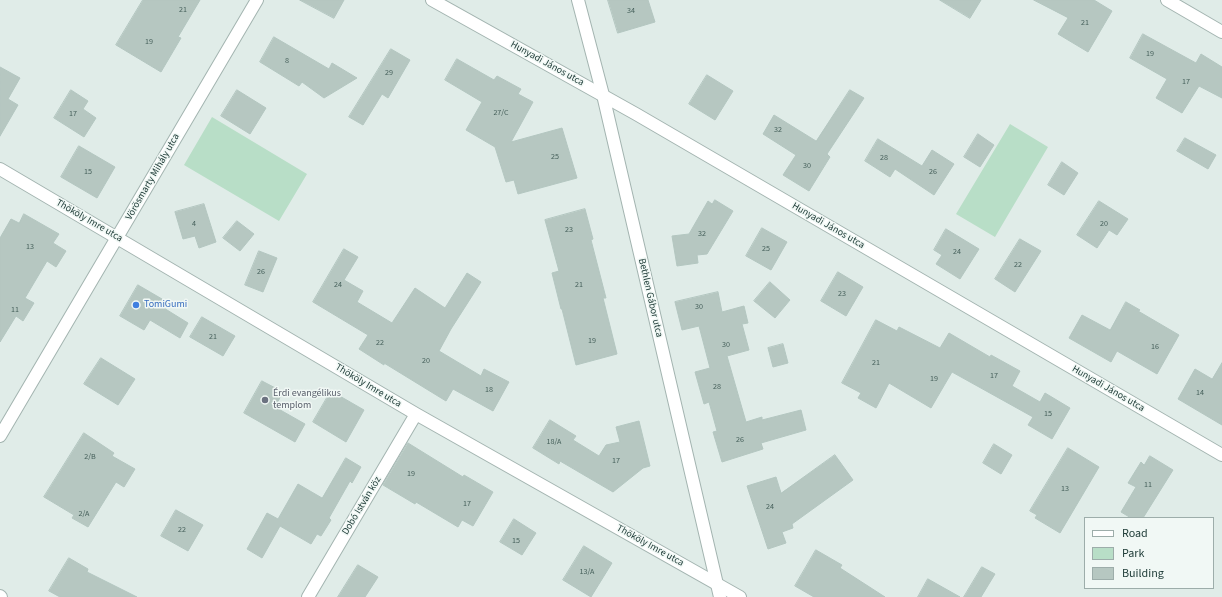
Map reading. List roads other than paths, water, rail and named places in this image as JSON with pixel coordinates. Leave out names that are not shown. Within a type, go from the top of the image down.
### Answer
[{"type":"street","name":"Vörösmarty Mihály utca","points":[[0,436],[257,0]]},
{"type":"street","name":"Hunyadi János utca","points":[[432,0],[604,96],[1222,455]]},
{"type":"street","name":"Bethlen Gábor utca","points":[[578,0],[604,96],[720,597]]},
{"type":"street","points":[[1167,0],[1222,32]]},
{"type":"street","name":"Thököly Imre utca","points":[[0,169],[416,414],[740,597]]},
{"type":"street","name":"Dobó István köz","points":[[308,597],[416,414]]},
{"type":"place","name":"TomiGumi","points":[[136,305]]},
{"type":"place","name":"Érdi evangélikus templom","points":[[265,400]]}]
